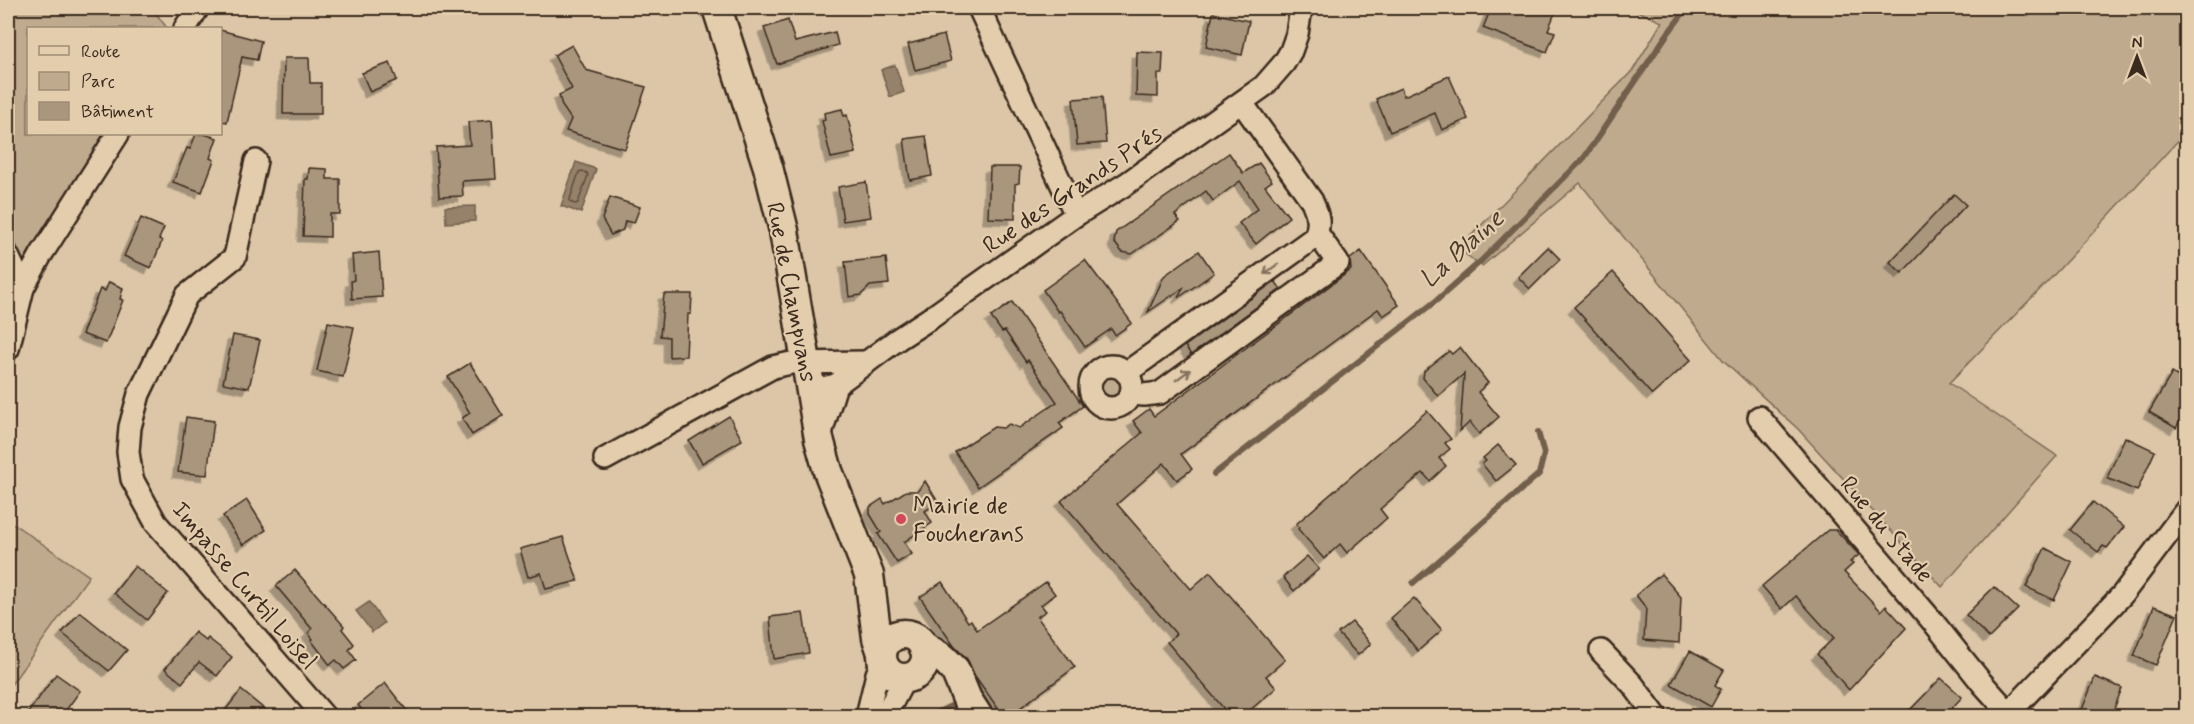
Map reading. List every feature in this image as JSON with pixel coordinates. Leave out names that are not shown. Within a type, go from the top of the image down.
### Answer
[{"type":"street","points":[[185,27],[198,8]]},
{"type":"street","name":"Rue de Champvans","points":[[717,8],[768,167],[783,231],[802,346],[807,363],[823,388],[819,439],[828,471],[869,575],[877,638],[882,657]]},
{"type":"street","points":[[979,8],[1076,214]]},
{"type":"street","name":"Rue des Grands Prés","points":[[823,388],[867,362],[1076,214],[1126,184],[1264,86],[1284,63],[1297,34],[1302,8]]},
{"type":"street","points":[[1126,373],[1315,237],[1317,233],[1319,218],[1312,201],[1242,103]]},
{"type":"street","points":[[8,349],[24,288],[40,255],[117,135]]},
{"type":"street","name":"Impasse Curtil Loisel","points":[[256,160],[236,257],[187,295],[139,394],[130,428],[128,452],[132,479],[156,523],[324,717]]},
{"type":"street","points":[[1131,394],[1160,393],[1338,263],[1317,233]]},
{"type":"street","points":[[8,256],[24,288]]},
{"type":"street","points":[[605,459],[774,367],[791,363],[867,362]]},
{"type":"street","points":[[1104,367],[1118,367],[1126,373],[1132,383],[1131,394],[1126,402],[1121,406],[1108,408],[1096,402],[1090,391],[1093,376],[1104,367]]},
{"type":"street","name":"Rue du Stade","points":[[1759,417],[2007,715]]},
{"type":"street","points":[[2007,715],[2122,595],[2187,510]]},
{"type":"street","name":"Rue de Champvans","points":[[869,575],[919,642],[943,658],[955,670],[973,708]]},
{"type":"street","points":[[867,717],[886,643],[894,637],[905,634],[919,642],[926,656],[923,667],[908,678],[885,717]]},
{"type":"street","points":[[1601,651],[1633,685],[1656,717]]},
{"type":"street","points":[[882,657],[890,674],[945,684],[973,708]]},
{"type":"green space","points":[[8,8],[152,8],[166,27],[27,27],[27,135],[107,135],[23,261],[8,225]]},
{"type":"green space","points":[[1630,8],[2186,8],[2186,132],[2051,278],[1949,383],[2057,456],[1942,587],[1798,429],[1723,360],[1580,183],[1482,266],[1458,249],[1633,70],[1662,22]]},
{"type":"green space","points":[[1111,377],[1119,380],[1122,388],[1119,396],[1111,399],[1103,396],[1100,388],[1103,380]]},
{"type":"green space","points":[[8,520],[89,576],[8,689]]},
{"type":"water","points":[[895,65],[904,92],[890,97],[881,70]]},
{"type":"water","points":[[576,162],[596,169],[581,213],[561,206]]},
{"type":"water","points":[[475,206],[475,221],[446,223],[445,207]]},
{"type":"water","points":[[369,602],[384,623],[372,632],[356,611]]},
{"type":"building","points":[[1491,8],[1557,8],[1548,30],[1555,32],[1547,52],[1483,28]]},
{"type":"building","points":[[1213,13],[1249,21],[1242,55],[1206,47]]},
{"type":"building","points":[[788,20],[795,42],[835,32],[838,45],[777,64],[764,28]]},
{"type":"building","points":[[222,31],[261,41],[257,60],[242,57],[227,122],[222,121]]},
{"type":"building","points":[[944,35],[951,61],[915,70],[908,44]]},
{"type":"building","points":[[572,45],[586,70],[646,87],[625,149],[566,131],[571,119],[562,106],[559,95],[572,89],[554,55]]},
{"type":"building","points":[[1137,52],[1163,53],[1162,74],[1158,74],[1158,97],[1136,96]]},
{"type":"building","points":[[284,58],[309,58],[310,83],[321,83],[321,114],[283,114]]},
{"type":"building","points":[[390,63],[397,80],[370,92],[362,73]]},
{"type":"building","points":[[1449,76],[1468,119],[1442,130],[1435,113],[1390,132],[1376,99],[1401,88],[1404,96]]},
{"type":"building","points":[[1102,97],[1106,143],[1077,145],[1073,99]]},
{"type":"building","points":[[842,109],[844,116],[847,115],[856,153],[831,158],[822,121],[825,120],[824,113]]},
{"type":"building","points":[[492,120],[496,179],[462,181],[463,196],[439,197],[436,147],[470,145],[468,122]]},
{"type":"building","points":[[196,135],[217,138],[210,158],[214,160],[202,192],[173,182],[187,148],[190,149]]},
{"type":"building","points":[[926,136],[932,176],[910,180],[904,139]]},
{"type":"building","points":[[1229,153],[1243,173],[1259,163],[1272,181],[1265,186],[1289,217],[1256,244],[1239,223],[1258,208],[1240,181],[1213,201],[1206,191],[1175,215],[1180,221],[1132,254],[1122,252],[1114,242],[1116,232]]},
{"type":"building","points":[[990,167],[1020,167],[1019,183],[1015,184],[1015,219],[988,218]]},
{"type":"building","points":[[309,168],[327,169],[327,179],[340,179],[340,214],[330,214],[330,237],[303,236],[305,179],[308,179]]},
{"type":"building","points":[[866,182],[871,217],[843,221],[838,187]]},
{"type":"building","points":[[1954,194],[1966,205],[1902,273],[1890,262]]},
{"type":"building","points":[[610,197],[640,207],[634,223],[625,221],[623,230],[611,235],[602,219]]},
{"type":"building","points":[[141,218],[164,228],[159,239],[162,241],[151,268],[124,256]]},
{"type":"building","points":[[1548,247],[1560,259],[1530,289],[1518,277]]},
{"type":"building","points":[[1199,251],[1214,273],[1178,298],[1183,288],[1148,312],[1164,276]]},
{"type":"building","points":[[1361,251],[1399,305],[1383,316],[1378,309],[1181,454],[1192,469],[1177,480],[1164,463],[1117,504],[1191,589],[1210,572],[1285,660],[1266,676],[1276,688],[1242,717],[1231,717],[1167,642],[1176,634],[1061,501],[1142,433],[1133,421],[1149,409],[1154,416],[1351,270],[1350,259]]},
{"type":"building","points":[[379,252],[382,297],[352,299],[351,281],[354,280],[352,255]]},
{"type":"building","points":[[886,258],[889,284],[870,286],[861,295],[849,297],[845,262]]},
{"type":"building","points":[[1085,260],[1132,323],[1115,335],[1111,329],[1085,347],[1043,290]]},
{"type":"building","points":[[1613,272],[1691,360],[1652,395],[1574,307]]},
{"type":"building","points":[[1275,281],[1281,289],[1191,355],[1185,346]]},
{"type":"building","points":[[109,282],[123,288],[120,299],[123,300],[106,343],[82,334],[100,289],[105,291]]},
{"type":"building","points":[[664,294],[692,294],[691,314],[688,314],[686,356],[669,357],[669,337],[660,336]]},
{"type":"building","points":[[1012,302],[1083,406],[1059,423],[1063,428],[978,487],[955,452],[994,427],[1003,428],[1009,424],[1019,428],[1057,402],[1028,360],[1026,362],[1005,331],[1002,332],[991,317]]},
{"type":"building","points":[[328,322],[354,327],[343,377],[317,371]]},
{"type":"building","points":[[233,335],[260,340],[249,388],[223,383]]},
{"type":"building","points":[[1460,347],[1488,383],[1478,392],[1499,417],[1479,434],[1470,422],[1460,431],[1464,374],[1438,396],[1423,378],[1424,371],[1449,351],[1452,354]]},
{"type":"building","points":[[470,363],[503,416],[472,435],[462,418],[470,413],[448,377]]},
{"type":"building","points":[[2172,373],[2187,382],[2187,411],[2176,428],[2149,412]]},
{"type":"building","points":[[1427,411],[1451,439],[1445,443],[1450,449],[1439,458],[1446,466],[1430,481],[1423,473],[1380,509],[1387,518],[1347,553],[1340,544],[1324,559],[1296,524]]},
{"type":"building","points":[[729,416],[742,440],[702,463],[689,441]]},
{"type":"building","points":[[186,417],[214,421],[207,475],[178,472]]},
{"type":"building","points":[[2125,437],[2155,451],[2137,491],[2107,478]]},
{"type":"building","points":[[1498,445],[1516,465],[1496,481],[1482,464],[1486,461],[1483,458]]},
{"type":"building","name":"Mairie de Foucherans","points":[[925,481],[938,502],[925,511],[932,523],[904,542],[912,554],[897,563],[878,534],[881,532],[870,514],[870,507],[882,499],[885,504],[906,491],[918,491]]},
{"type":"building","points":[[247,500],[266,530],[243,545],[223,516]]},
{"type":"building","points":[[2093,502],[2124,527],[2107,548],[2103,546],[2098,552],[2070,530]]},
{"type":"building","points":[[1828,530],[1836,530],[1859,555],[1850,562],[1853,564],[1844,572],[1881,611],[1886,606],[1906,628],[1849,690],[1817,654],[1834,638],[1796,596],[1782,609],[1762,586]]},
{"type":"building","points":[[563,537],[578,581],[546,589],[541,573],[528,577],[520,549]]},
{"type":"building","points":[[2045,548],[2072,562],[2054,600],[2026,587]]},
{"type":"building","points":[[1307,556],[1319,569],[1294,591],[1283,577]]},
{"type":"building","points":[[135,566],[168,593],[147,620],[114,593]]},
{"type":"building","points":[[295,570],[344,626],[342,629],[354,644],[349,650],[356,660],[344,669],[336,660],[330,665],[311,640],[313,639],[308,633],[312,629],[276,586]]},
{"type":"building","points":[[1661,574],[1681,597],[1679,643],[1644,640],[1646,608],[1636,595]]},
{"type":"building","points":[[942,582],[968,622],[971,620],[977,630],[1046,582],[1055,594],[1041,605],[1046,611],[1037,617],[1075,667],[1008,717],[1004,717],[975,676],[967,659],[954,646],[920,597]]},
{"type":"building","points":[[1994,587],[2018,609],[1989,638],[1966,615]]},
{"type":"building","points":[[1414,598],[1442,630],[1418,651],[1391,618]]},
{"type":"building","points":[[2154,606],[2177,615],[2156,665],[2134,656]]},
{"type":"building","points":[[80,612],[127,650],[109,671],[62,633]]},
{"type":"building","points":[[803,613],[809,653],[774,659],[770,617]]},
{"type":"building","points":[[1352,622],[1371,644],[1358,655],[1338,633]]},
{"type":"building","points":[[195,632],[206,641],[208,638],[232,657],[217,676],[199,662],[182,683],[165,669]]},
{"type":"building","points":[[1690,651],[1724,670],[1715,685],[1721,689],[1711,707],[1671,684]]},
{"type":"building","points":[[56,674],[80,691],[61,717],[25,717]]},
{"type":"building","points":[[2095,677],[2122,688],[2111,717],[2079,717]]},
{"type":"building","points":[[1941,678],[1962,697],[1944,717],[1920,717],[1911,709]]},
{"type":"building","points":[[385,683],[412,717],[368,717],[358,705]]},
{"type":"building","points":[[241,690],[274,717],[220,717]]},
{"type":"waterway","name":"La Blaine","points":[[1214,474],[1437,300],[1481,261],[1584,158],[1687,8]]},
{"type":"waterway","name":"La Blaine","points":[[1413,583],[1539,474],[1544,454],[1538,432]]},
{"type":"waterway","name":"La Blaine","points":[[930,716],[953,705]]},
{"type":"place","name":"Mairie de Foucherans","points":[[901,519]]}]
